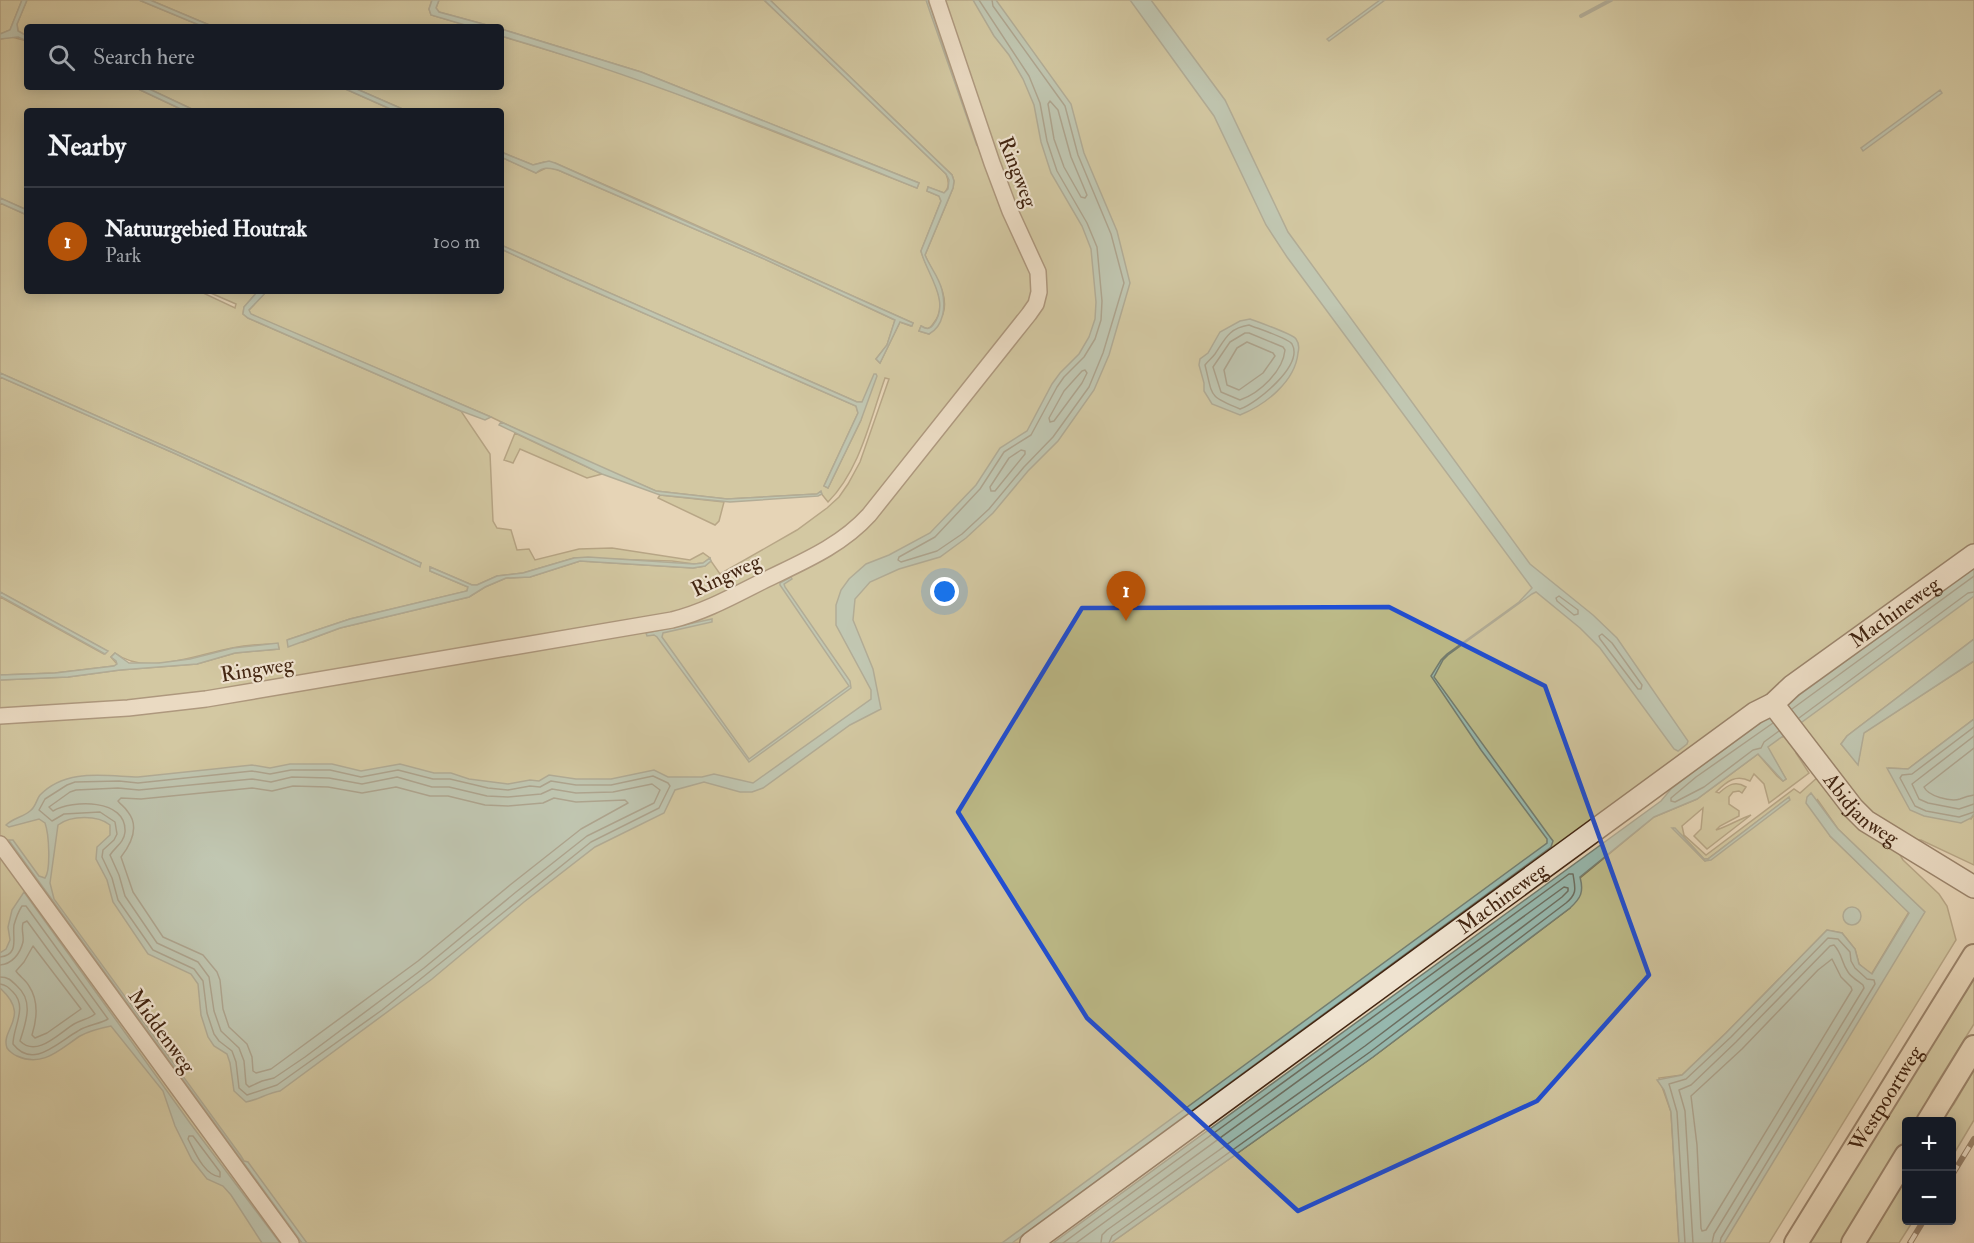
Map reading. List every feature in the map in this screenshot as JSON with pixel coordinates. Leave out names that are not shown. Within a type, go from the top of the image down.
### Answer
[{"type":"main road","name":"Westpoortweg","points":[[1796,1243],[1974,956]]},
{"type":"main road","points":[[1931,1117],[1974,1047]]},
{"type":"main road","points":[[1853,1243],[1902,1163]]},
{"type":"street","name":"Ringweg","points":[[0,716],[128,708],[196,700],[440,661],[672,620],[698,612],[733,596],[818,554],[852,532],[896,483],[1029,314],[1036,304],[1039,292],[1038,272],[1010,211],[992,163],[937,0]]},
{"type":"street","name":"Machineweg","points":[[1031,1243],[1755,713],[1776,707],[1792,686],[1974,555]]},
{"type":"street","name":"Abidjanweg","points":[[1776,707],[1853,808],[1866,820],[1974,887]]},
{"type":"street","name":"Middenweg","points":[[0,844],[291,1243]]},
{"type":"highlighted area","points":[[1389,607],[1545,686],[1649,975],[1537,1101],[1298,1211],[1087,1018],[958,812],[1082,608]]},
{"type":"shaded area","points":[[0,0],[22,0],[10,30],[0,34]]},
{"type":"shaded area","points":[[27,0],[139,0],[197,24],[24,24],[24,34],[18,31],[17,24]]},
{"type":"shaded area","points":[[150,0],[432,0],[429,9],[431,15],[462,24],[207,24]]},
{"type":"shaded area","points":[[439,0],[764,0],[946,174],[948,184],[944,193],[928,187],[927,191],[939,196],[941,201],[921,251],[936,287],[940,306],[933,324],[929,328],[921,326],[919,331],[929,334],[942,317],[945,306],[939,283],[925,255],[953,188],[952,175],[770,0],[1974,0],[1974,546],[1022,1243],[295,1243],[0,838],[0,680],[68,677],[197,664],[235,653],[279,649],[278,644],[238,647],[157,664],[128,660],[115,653],[111,657],[117,664],[114,666],[55,673],[0,675],[0,597],[104,654],[107,651],[0,592],[0,377],[176,454],[419,566],[421,563],[0,373],[0,203],[24,214],[24,294],[205,294],[235,308],[236,304],[213,294],[255,294],[244,307],[243,314],[248,318],[461,411],[490,454],[493,521],[497,528],[511,530],[517,550],[529,549],[535,560],[579,549],[612,548],[690,560],[703,553],[710,558],[703,563],[694,564],[672,561],[574,558],[523,573],[497,576],[477,585],[430,567],[430,571],[468,587],[467,591],[350,619],[287,640],[303,642],[340,628],[469,597],[506,578],[530,577],[580,561],[693,568],[705,566],[711,561],[720,574],[797,530],[827,508],[839,497],[860,462],[889,379],[885,378],[856,460],[839,489],[828,502],[820,492],[727,499],[656,491],[562,451],[491,417],[250,314],[249,310],[264,294],[504,294],[504,250],[856,406],[858,413],[824,486],[828,488],[861,420],[865,398],[862,402],[857,402],[504,246],[504,158],[536,173],[548,167],[558,170],[762,258],[895,320],[887,345],[876,359],[880,363],[900,322],[911,326],[913,323],[555,163],[544,162],[533,165],[504,153],[504,108],[400,108],[359,90],[504,90],[504,37],[604,67],[678,94],[917,188],[919,183],[641,72],[504,30],[504,24],[483,24],[439,12],[436,8]]},
{"type":"shaded area","points":[[12,37],[24,40],[24,90],[140,90],[179,108],[24,108],[24,209],[0,198],[0,39]]},
{"type":"shaded area","points":[[151,90],[348,90],[388,108],[190,108]]},
{"type":"shaded area","points":[[515,433],[602,474],[587,478],[520,449],[513,463],[504,460]]},
{"type":"shaded area","points":[[660,495],[724,502],[719,521],[715,525],[658,498]]},
{"type":"shaded area","points":[[1974,558],[1974,639],[1847,736],[1841,744],[1858,764],[1863,733],[1974,661],[1974,719],[1908,769],[1888,768],[1971,819],[1974,814],[1974,865],[1921,840],[1907,839],[1866,812],[1802,728],[1784,699]]},
{"type":"shaded area","points":[[1789,735],[1797,745],[1796,753],[1809,773],[1769,803],[1764,784],[1754,774],[1750,781],[1740,778],[1732,780],[1716,792],[1719,793],[1735,784],[1746,787],[1742,793],[1733,792],[1729,797],[1729,804],[1739,811],[1739,816],[1716,830],[1751,815],[1707,849],[1694,836],[1701,829],[1703,808],[1682,826],[1684,835],[1706,855],[1794,789],[1800,793],[1818,777],[1893,843],[1903,860],[1939,894],[1947,906],[1956,940],[1769,1243],[1723,1243],[1924,912],[1838,829],[1817,799],[1830,836],[1909,912],[1871,975],[1859,964],[1855,949],[1842,933],[1827,930],[1682,1075],[1659,1078],[1671,1112],[1679,1243],[1111,1243],[1373,1057],[1570,908],[1580,878],[1654,817],[1697,799],[1758,754],[1777,776],[1783,781],[1786,779],[1767,747],[1779,738]],"holes":[[[1673,828],[1704,859],[1708,859],[1705,861]]]},
{"type":"shaded area","points":[[0,850],[286,1243],[0,1243]]},
{"type":"shaded area","points":[[1974,966],[1974,1024],[1932,1091],[1920,1117],[1902,1117],[1902,1151],[1846,1243],[1804,1243]]},
{"type":"shaded area","points":[[1974,1070],[1974,1120],[1956,1150],[1956,1117],[1944,1117]]},
{"type":"shaded area","points":[[1902,1177],[1902,1225],[1910,1225],[1899,1243],[1862,1243]]},
{"type":"water","points":[[22,0],[27,0],[17,24],[18,31],[24,34],[24,40],[18,37],[0,39],[0,34],[10,30]]},
{"type":"water","points":[[139,0],[150,0],[207,24],[197,24]]},
{"type":"water","points":[[432,0],[439,0],[436,8],[439,12],[483,24],[462,24],[431,15],[429,9]]},
{"type":"water","points":[[764,0],[770,0],[952,175],[953,188],[925,255],[941,285],[944,302],[941,321],[929,334],[919,331],[921,326],[927,329],[933,325],[940,307],[936,288],[921,251],[941,201],[939,196],[927,191],[928,187],[944,193],[948,189],[949,180],[946,174]]},
{"type":"water","points":[[926,0],[928,0],[977,146],[930,12]]},
{"type":"water","points":[[973,0],[996,0],[1071,104],[1084,153],[1117,231],[1130,283],[1109,355],[1094,390],[1058,441],[1028,471],[993,513],[966,538],[940,557],[899,569],[870,582],[855,599],[853,620],[873,669],[881,709],[850,725],[763,788],[752,792],[740,792],[704,782],[675,790],[664,813],[595,847],[524,902],[432,979],[280,1091],[246,1102],[234,1091],[227,1054],[214,1046],[208,1037],[201,1015],[198,984],[191,974],[148,954],[113,902],[107,880],[96,859],[97,847],[110,835],[110,825],[99,819],[77,818],[58,825],[50,883],[54,899],[244,1161],[248,1162],[307,1243],[302,1243],[10,842],[9,840],[13,840],[39,876],[45,878],[49,852],[45,823],[39,819],[9,827],[6,825],[32,809],[40,795],[50,786],[74,777],[99,775],[138,777],[252,765],[270,768],[290,764],[332,764],[361,771],[400,764],[434,773],[451,773],[469,779],[508,784],[530,780],[539,781],[549,775],[576,779],[611,779],[654,770],[668,777],[702,777],[714,774],[753,783],[871,699],[871,690],[836,625],[836,605],[841,590],[849,579],[866,564],[889,555],[930,533],[976,485],[1000,448],[1027,431],[1052,384],[1079,354],[1089,337],[1095,319],[1096,302],[1091,249],[1082,226],[1051,173],[1041,142],[1034,105],[1023,79]]},
{"type":"water","points":[[1130,0],[1151,0],[1225,100],[1288,232],[1530,564],[1593,615],[1617,638],[1688,741],[1678,751],[1674,749],[1600,648],[1580,628],[1536,592],[1448,655],[1434,677],[1553,841],[1551,847],[1012,1243],[1002,1243],[1547,843],[1547,839],[1481,750],[1431,676],[1447,654],[1519,602],[1532,588],[1287,257],[1266,225],[1214,116]]},
{"type":"water","points":[[1380,0],[1385,0],[1329,41],[1327,39]]},
{"type":"water","points":[[504,30],[641,72],[919,183],[917,188],[659,88],[504,37]]},
{"type":"water","points":[[140,90],[151,90],[190,108],[179,108]]},
{"type":"water","points":[[348,90],[359,90],[400,108],[388,108]]},
{"type":"water","points":[[1940,90],[1942,93],[1863,151],[1861,148]]},
{"type":"water","points":[[504,153],[533,165],[549,161],[555,163],[913,323],[912,326],[900,322],[880,363],[876,359],[887,345],[895,320],[762,258],[558,170],[544,168],[536,173],[504,158]]},
{"type":"water","points":[[0,198],[24,209],[24,214],[0,203]]},
{"type":"water","points":[[504,246],[857,402],[862,402],[876,374],[861,420],[828,488],[824,486],[858,413],[856,406],[504,250]]},
{"type":"water","points":[[255,294],[264,294],[249,310],[251,314],[491,417],[485,420],[461,411],[248,318],[243,314],[244,307]]},
{"type":"water","points":[[1250,319],[1293,337],[1298,342],[1299,350],[1296,364],[1285,383],[1269,399],[1240,415],[1212,404],[1204,391],[1199,365],[1200,359],[1208,353],[1220,332],[1240,321]]},
{"type":"water","points":[[0,373],[272,494],[421,563],[420,567],[176,454],[0,377]]},
{"type":"water","points":[[501,422],[656,491],[727,499],[817,494],[821,491],[822,494],[730,502],[660,495],[602,474],[499,425]]},
{"type":"water","points":[[574,558],[694,564],[703,563],[710,558],[711,561],[705,566],[693,568],[580,561],[530,577],[506,578],[469,597],[340,628],[288,647],[287,640],[350,619],[467,591],[468,587],[430,571],[430,567],[477,585],[497,576],[523,573]]},
{"type":"water","points":[[1974,568],[1974,596],[1768,747],[1786,779],[1783,781],[1758,754],[1697,799],[1654,817],[1580,877],[1581,894],[1570,908],[1373,1057],[1111,1243],[1053,1243],[1661,801],[1671,789],[1693,772]]},
{"type":"water","points":[[791,577],[792,579],[784,584],[785,587],[850,681],[851,688],[749,762],[657,637],[647,636],[646,633],[712,619],[712,622],[663,633],[662,637],[749,759],[849,686],[780,585]]},
{"type":"water","points":[[0,592],[108,651],[105,654],[0,596]]},
{"type":"water","points":[[1974,639],[1974,661],[1864,733],[1858,765],[1841,744],[1847,736]]},
{"type":"water","points":[[278,643],[279,649],[235,653],[197,664],[68,677],[0,680],[0,675],[55,673],[114,666],[117,664],[116,661],[111,657],[115,653],[129,663],[159,663],[190,659],[233,648]]},
{"type":"water","points":[[1974,719],[1974,814],[1961,823],[1924,816],[1910,810],[1887,768],[1908,769]]},
{"type":"water","points":[[1811,793],[1838,829],[1925,912],[1724,1243],[1679,1243],[1671,1112],[1664,1090],[1657,1080],[1682,1075],[1827,930],[1842,933],[1855,949],[1859,964],[1872,974],[1909,913],[1830,836],[1806,803]]},
{"type":"water","points":[[1789,797],[1790,800],[1711,860],[1705,861],[1672,828],[1675,828],[1704,859],[1708,859]]},
{"type":"water","points":[[24,892],[190,1123],[280,1243],[262,1243],[231,1195],[223,1186],[207,1179],[192,1160],[175,1126],[163,1091],[111,1026],[84,1034],[51,1055],[35,1060],[14,1055],[7,1048],[7,1035],[13,1022],[14,1007],[0,988],[0,953],[6,949],[10,940],[8,927],[12,910]]},
{"type":"water","points":[[1852,907],[1858,910],[1861,916],[1858,922],[1852,925],[1846,922],[1843,916],[1846,910]]},
{"type":"waterway","points":[[1581,16],[1611,0]]},
{"type":"railway","points":[[1954,1171],[1974,1139]]},
{"type":"railway","points":[[1910,1243],[1921,1225]]},
{"type":"place","name":"Natuurgebied Houtrak","points":[[1126,621]]}]
